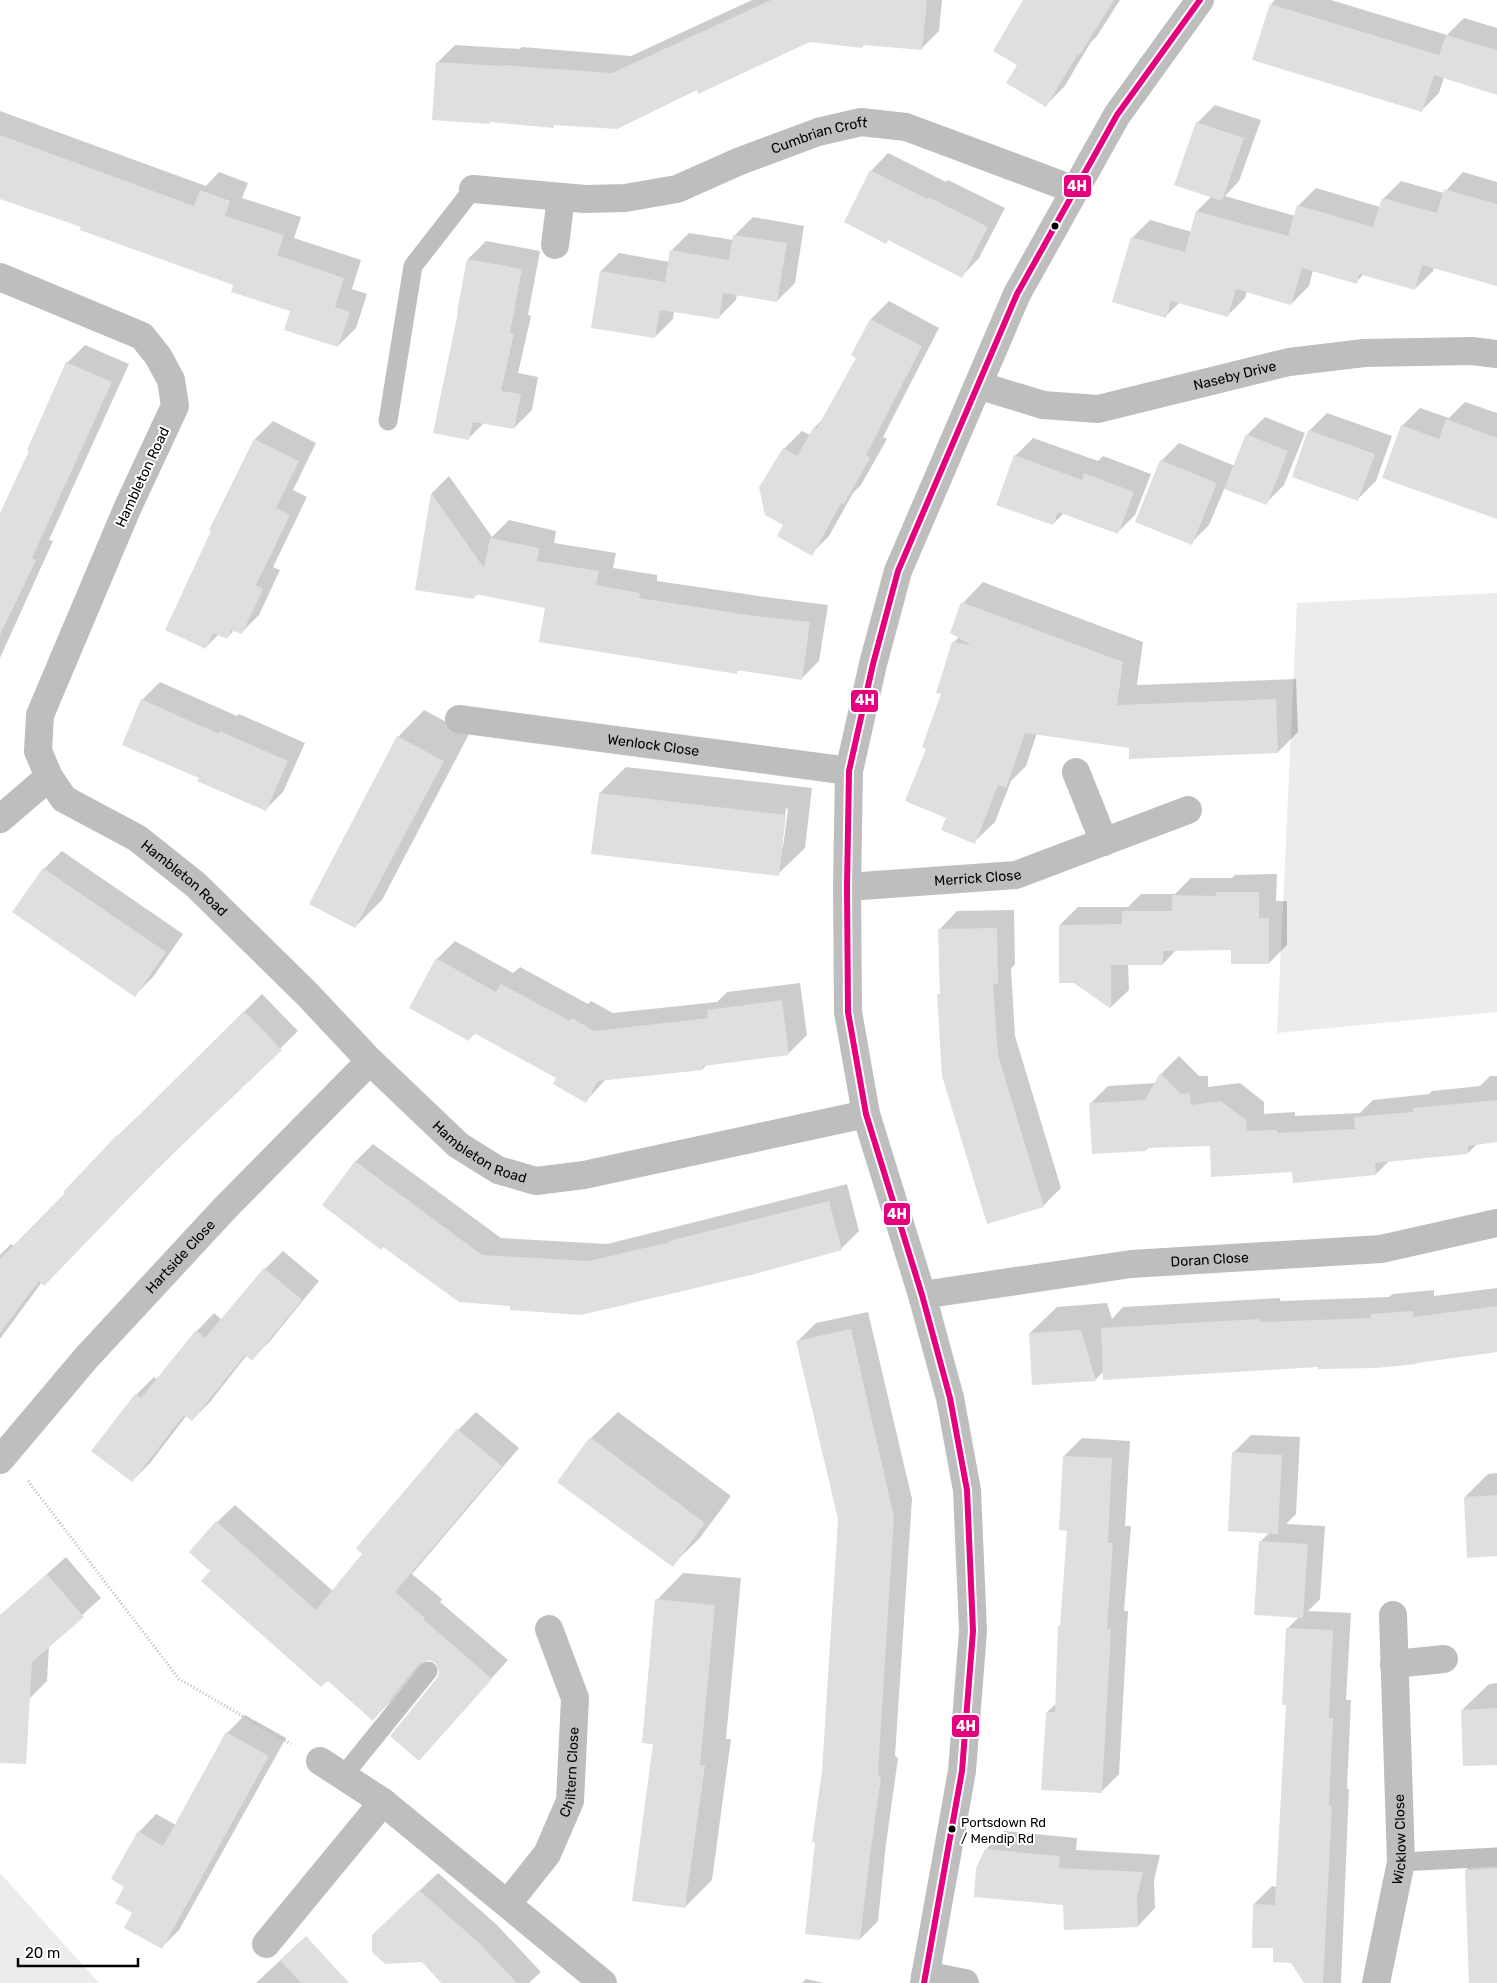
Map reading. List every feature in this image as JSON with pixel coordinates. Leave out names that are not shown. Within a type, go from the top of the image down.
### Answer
[{"type":"street","points":[[965,1983],[925,1979],[962,1771],[973,1631],[967,1490],[950,1398],[922,1296],[866,1114],[848,1012],[847,887],[849,772],[873,664],[898,571],[1018,294],[1117,115],[1200,0]]},
{"type":"street","name":"Cumbrian Croft","points":[[473,189],[560,197],[625,198],[677,190],[740,160],[818,132],[861,122],[906,127],[1074,190]]},
{"type":"street","points":[[555,245],[560,197]]},
{"type":"street","name":"Hambleton Road","points":[[0,277],[142,336],[158,356],[171,380],[175,406],[127,509],[40,715],[38,751],[49,776],[64,799],[137,838],[196,885],[308,995],[370,1061],[458,1145],[498,1170],[536,1181],[601,1172],[866,1114]]},
{"type":"street","name":"Naseby Drive","points":[[978,385],[1043,405],[1098,409],[1289,362],[1364,353],[1472,351],[1497,354]]},
{"type":"street","name":"Wenlock Close","points":[[459,719],[849,772]]},
{"type":"street","points":[[1076,772],[1104,842]]},
{"type":"street","points":[[0,819],[49,776]]},
{"type":"street","name":"Merrick Close","points":[[847,887],[1016,875],[1188,810]]},
{"type":"street","name":"Hartside Close","points":[[3,1456],[86,1358],[226,1207],[370,1061]]},
{"type":"street","name":"Doran Close","points":[[922,1296],[1131,1264],[1381,1249],[1497,1223]]},
{"type":"street","name":"Wicklow Close","points":[[1376,1983],[1401,1862],[1393,1615]]},
{"type":"street","name":"Chiltern Close","points":[[508,1903],[547,1854],[570,1801],[575,1698],[549,1629]]},
{"type":"street","points":[[1394,1664],[1444,1659]]},
{"type":"street","points":[[320,1761],[383,1802],[508,1903],[598,1981]]},
{"type":"street","points":[[266,1944],[383,1802]]},
{"type":"lane","points":[[388,421],[413,266],[473,189]]},
{"type":"lane","points":[[343,1776],[428,1671]]},
{"type":"lane","points":[[1401,1862],[1497,1856]]},
{"type":"path","points":[[3,1456],[180,1679],[320,1761]]},
{"type":"shaded area","points":[[1497,593],[1497,1012],[1277,1033],[1297,603]]},
{"type":"shaded area","points":[[0,1873],[99,1983],[0,1983]]},
{"type":"building","points":[[771,0],[927,0],[922,50],[863,45],[862,48],[810,42],[698,94],[697,90],[617,129],[554,125],[554,128],[490,122],[490,124],[432,120],[436,62],[612,73]]},
{"type":"building","points":[[1023,0],[1114,0],[1046,107],[1006,83],[1017,65],[993,51]]},
{"type":"building","points":[[1270,4],[1439,55],[1446,35],[1497,50],[1497,95],[1434,75],[1422,112],[1252,60]]},
{"type":"building","points":[[1196,122],[1244,138],[1222,201],[1174,185]]},
{"type":"building","points":[[0,135],[194,206],[200,190],[230,201],[225,216],[284,235],[277,255],[344,278],[335,307],[350,312],[338,347],[284,330],[290,311],[231,292],[233,285],[80,230],[81,227],[0,199]]},
{"type":"building","points":[[870,170],[988,227],[962,278],[888,240],[886,244],[844,222]]},
{"type":"building","points":[[1444,189],[1497,204],[1497,286],[1422,265],[1415,290],[1359,274],[1357,284],[1302,268],[1291,305],[1236,289],[1228,317],[1171,301],[1166,318],[1112,302],[1131,237],[1185,252],[1196,211],[1288,236],[1297,205],[1373,227],[1382,198],[1437,213]]},
{"type":"building","points":[[733,235],[787,243],[777,302],[723,293],[719,319],[660,310],[655,338],[591,328],[600,271],[665,282],[670,250],[729,260]]},
{"type":"building","points":[[467,259],[522,269],[510,333],[514,334],[501,391],[521,394],[514,429],[473,422],[469,440],[433,433]]},
{"type":"building","points":[[870,319],[922,346],[866,455],[870,458],[844,504],[841,503],[812,556],[777,536],[783,525],[765,515],[759,487],[783,448],[797,456],[814,427],[817,428],[856,358],[851,355]]},
{"type":"building","points":[[66,362],[112,382],[32,558],[36,560],[0,635],[0,513],[29,451],[27,450]]},
{"type":"building","points":[[1446,419],[1497,438],[1497,519],[1382,478],[1401,425],[1439,439]]},
{"type":"building","points":[[1308,430],[1375,454],[1358,501],[1292,477]]},
{"type":"building","points":[[1246,434],[1288,451],[1267,505],[1224,489]]},
{"type":"building","points":[[254,439],[299,461],[276,508],[290,515],[256,585],[263,589],[242,634],[231,630],[227,639],[213,633],[206,649],[165,630],[211,531],[209,530]]},
{"type":"building","points":[[1014,455],[1082,480],[1084,473],[1134,492],[1118,534],[1058,512],[1053,525],[996,505]]},
{"type":"building","points":[[1160,460],[1217,483],[1192,545],[1135,522]]},
{"type":"building","points":[[431,493],[484,568],[490,538],[539,548],[537,561],[599,571],[596,585],[640,593],[639,598],[755,616],[810,622],[802,680],[737,670],[737,674],[539,642],[545,608],[475,594],[474,599],[415,590]]},
{"type":"building","points":[[961,602],[1123,662],[1117,705],[1276,699],[1278,753],[1129,759],[1129,748],[1025,733],[1006,788],[998,785],[975,844],[941,830],[946,818],[905,801],[926,749],[922,747],[941,694],[936,693],[952,642],[971,645],[950,633]]},
{"type":"building","points":[[141,699],[219,734],[220,731],[288,761],[266,811],[197,781],[199,778],[122,745]]},
{"type":"building","points":[[397,736],[444,761],[355,928],[309,904]]},
{"type":"building","points":[[599,793],[786,815],[779,876],[591,854]]},
{"type":"building","points":[[43,868],[166,952],[135,997],[12,912]]},
{"type":"building","points":[[1216,892],[1259,892],[1259,918],[1269,918],[1269,964],[1231,964],[1231,950],[1163,951],[1163,965],[1111,965],[1111,1009],[1074,983],[1059,983],[1059,925],[1122,924],[1122,911],[1172,911],[1172,895],[1216,896]]},
{"type":"building","points":[[997,928],[998,984],[993,984],[998,1055],[1044,1207],[987,1224],[942,1076],[937,994],[940,994],[938,929]]},
{"type":"building","points":[[436,958],[496,992],[501,984],[570,1021],[572,1018],[594,1031],[708,1018],[707,1010],[782,1000],[789,1055],[703,1066],[703,1070],[598,1081],[586,1103],[553,1084],[556,1078],[474,1033],[469,1041],[409,1008]]},
{"type":"building","points":[[244,1011],[282,1050],[162,1164],[44,1286],[39,1281],[0,1333],[0,1259],[65,1193],[63,1192],[118,1134]]},
{"type":"building","points":[[1160,1073],[1181,1094],[1190,1093],[1191,1105],[1221,1101],[1246,1120],[1247,1131],[1277,1130],[1277,1133],[1355,1129],[1354,1117],[1413,1112],[1413,1108],[1497,1100],[1497,1142],[1468,1146],[1468,1154],[1375,1163],[1376,1175],[1293,1183],[1292,1172],[1211,1177],[1210,1146],[1146,1148],[1146,1151],[1092,1154],[1089,1103],[1145,1100]]},
{"type":"building","points":[[355,1161],[482,1255],[588,1261],[829,1201],[842,1250],[755,1274],[581,1315],[510,1310],[510,1306],[459,1302],[383,1247],[381,1250],[322,1205]]},
{"type":"building","points":[[264,1268],[302,1300],[252,1361],[245,1355],[192,1421],[184,1415],[132,1482],[91,1451],[135,1394],[141,1398],[196,1330],[205,1338]]},
{"type":"building","points":[[1497,1306],[1497,1352],[1375,1368],[1318,1369],[1318,1367],[1103,1380],[1101,1328],[1259,1319],[1260,1322],[1371,1318],[1370,1314],[1413,1311],[1413,1317]]},
{"type":"building","points":[[851,1329],[894,1517],[878,1774],[881,1777],[860,1940],[805,1934],[815,1843],[812,1842],[822,1771],[838,1519],[796,1341]]},
{"type":"building","points":[[1081,1330],[1096,1381],[1032,1385],[1029,1333]]},
{"type":"building","points":[[457,1429],[502,1466],[395,1592],[492,1679],[419,1761],[390,1736],[437,1678],[439,1672],[435,1663],[429,1660],[419,1664],[373,1721],[328,1681],[321,1687],[201,1581],[210,1571],[189,1552],[216,1521],[316,1610],[362,1554],[356,1548]]},
{"type":"building","points":[[590,1437],[705,1523],[673,1567],[557,1482]]},
{"type":"building","points":[[1232,1452],[1282,1455],[1278,1534],[1228,1531]]},
{"type":"building","points":[[1063,1456],[1112,1458],[1108,1543],[1113,1543],[1107,1629],[1111,1629],[1102,1793],[1041,1790],[1046,1712],[1055,1712],[1058,1626],[1060,1626],[1067,1531],[1059,1530]]},
{"type":"building","points":[[1497,1495],[1497,1556],[1467,1558],[1464,1497]]},
{"type":"building","points":[[1259,1541],[1308,1544],[1303,1618],[1254,1615]]},
{"type":"building","points":[[47,1574],[84,1617],[32,1662],[26,1764],[0,1763],[0,1615]]},
{"type":"building","points":[[655,1599],[715,1605],[700,1765],[705,1765],[685,1908],[632,1901],[653,1744],[642,1743]]},
{"type":"building","points":[[1286,1628],[1333,1630],[1329,1718],[1333,1718],[1329,1806],[1332,1807],[1323,1983],[1304,1983],[1291,1963],[1273,1962],[1273,1948],[1252,1948],[1253,1904],[1275,1905],[1286,1705],[1282,1705]]},
{"type":"building","points":[[1497,1708],[1497,1765],[1463,1766],[1461,1710]]},
{"type":"building","points":[[226,1732],[269,1756],[162,1949],[124,1928],[132,1913],[115,1903],[124,1887],[111,1879],[138,1831],[163,1846]]},
{"type":"building","points":[[985,1849],[1060,1856],[1059,1868],[1143,1872],[1137,1898],[1138,1927],[1064,1930],[1063,1905],[974,1897],[976,1868]]},
{"type":"building","points":[[1497,1868],[1497,1983],[1469,1983],[1465,1870]]},
{"type":"building","points":[[419,1890],[479,1943],[517,1983],[441,1983],[422,1962],[385,1964],[372,1952],[372,1935]]},
{"type":"building","points":[[306,1936],[349,1983],[301,1983],[280,1960]]},
{"type":"transit line","name":"4H","points":[[924,1983],[962,1771],[973,1631],[967,1490],[950,1398],[922,1295],[866,1114],[848,1012],[847,887],[849,771],[873,664],[898,571],[1017,294],[1117,115],[1200,0]]},
{"type":"place","name":"Portsdown Rd / Mendip Rd","points":[[952,1829]]}]
